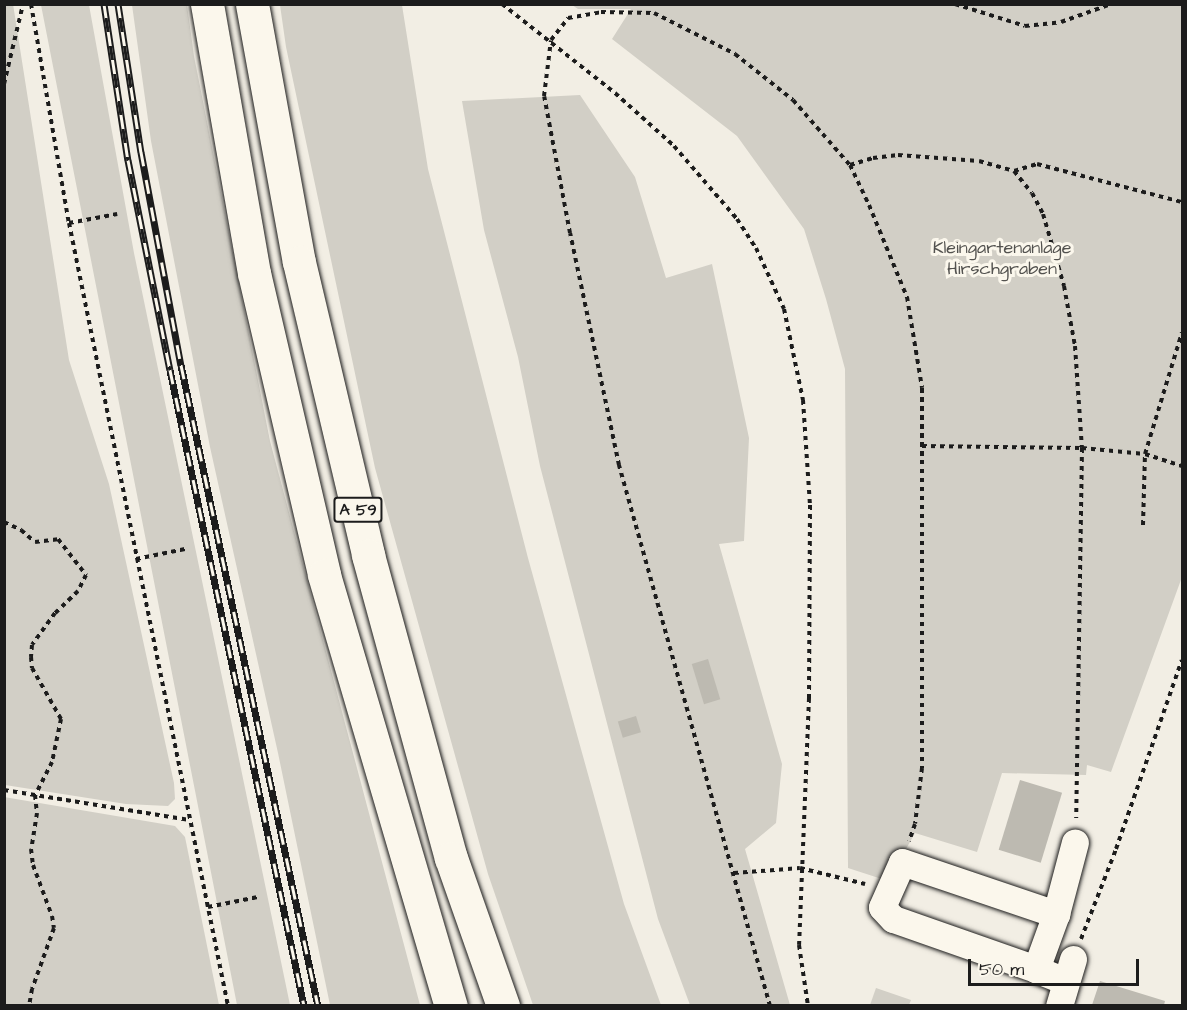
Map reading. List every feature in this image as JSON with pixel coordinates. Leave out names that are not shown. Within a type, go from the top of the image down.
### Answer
[{"type":"highway","name":"A 59","points":[[207,4],[254,273],[324,575],[451,1005]]},
{"type":"highway","name":"A 59","points":[[252,4],[299,262],[368,555],[451,858],[503,1005]]},
{"type":"lane","points":[[1036,969],[1056,914],[1075,842]]},
{"type":"lane","points":[[1056,914],[902,862],[882,907],[893,919],[1036,969],[1066,982]]},
{"type":"path","points":[[4,84],[22,4]]},
{"type":"path","points":[[31,4],[69,223],[228,1005]]},
{"type":"path","points":[[502,4],[551,40],[674,146],[717,193],[756,248],[784,309],[803,400],[810,505],[809,687],[800,868],[799,945],[808,1005]]},
{"type":"path","points":[[955,4],[1025,26],[1061,22],[1111,4]]},
{"type":"path","points":[[770,1005],[617,453],[543,96],[551,40],[568,18],[602,12],[654,13],[735,54],[793,100],[850,165],[907,297],[922,388],[922,768],[915,824],[902,862]]},
{"type":"path","points":[[850,165],[873,158],[898,155],[979,161],[1014,171],[1037,164],[1182,202]]},
{"type":"path","points":[[1014,171],[1032,193],[1043,213],[1064,286],[1075,346],[1082,448],[1079,776],[1075,842]]},
{"type":"path","points":[[69,223],[117,214]]},
{"type":"path","points":[[1143,525],[1145,454],[1182,332]]},
{"type":"path","points":[[922,446],[1082,448],[1145,454],[1182,466]]},
{"type":"path","points":[[4,522],[21,530],[35,542],[58,539],[86,575],[78,591],[55,614],[32,645],[32,668],[61,719],[52,762],[35,795],[37,813],[31,849],[33,865],[52,916],[54,928],[32,989],[29,1005]]},
{"type":"path","points":[[136,559],[185,549]]},
{"type":"path","points":[[1066,982],[1116,849],[1182,660]]},
{"type":"path","points":[[4,790],[191,820]]},
{"type":"path","points":[[734,873],[800,868],[843,877],[889,892]]},
{"type":"path","points":[[208,907],[258,897]]},
{"type":"green space","points":[[13,4],[69,360],[109,484],[174,783],[175,799],[168,806],[126,804],[5,785],[4,5]]},
{"type":"green space","points":[[41,5],[89,5],[134,253],[290,1005],[237,1005]]},
{"type":"green space","points":[[132,5],[187,5],[194,56],[270,441],[420,1005],[330,1005],[278,753],[210,447],[151,141]]},
{"type":"green space","points":[[280,5],[402,5],[428,169],[528,558],[624,904],[661,1005],[533,1005],[488,874],[375,468],[286,47]]},
{"type":"green space","name":"Kleingartenanlage Hirschgraben","points":[[572,5],[1182,5],[1182,577],[1111,772],[1087,765],[1086,775],[1002,773],[977,852],[915,833],[888,881],[848,868],[845,369],[804,229],[737,136],[612,39],[631,9],[578,9]]},
{"type":"green space","points":[[580,95],[635,177],[666,278],[712,264],[749,438],[744,541],[719,544],[782,764],[776,823],[745,849],[790,1005],[690,1005],[658,919],[540,466],[518,357],[484,230],[462,101]]},
{"type":"green space","points":[[4,797],[175,826],[185,837],[219,1005],[5,1005]]},
{"type":"green space","points":[[876,988],[911,1000],[909,1005],[870,1005]]},
{"type":"building","points":[[708,659],[720,699],[704,704],[692,664]]},
{"type":"building","points":[[636,716],[641,732],[623,738],[618,722]]},
{"type":"building","points":[[1020,780],[1062,793],[1041,863],[999,850]]},
{"type":"building","points":[[1100,981],[1165,1001],[1164,1005],[1092,1005]]},
{"type":"railway","points":[[104,4],[128,160],[304,1006]]},
{"type":"railway","points":[[118,4],[141,152],[181,365],[318,1006]]}]
